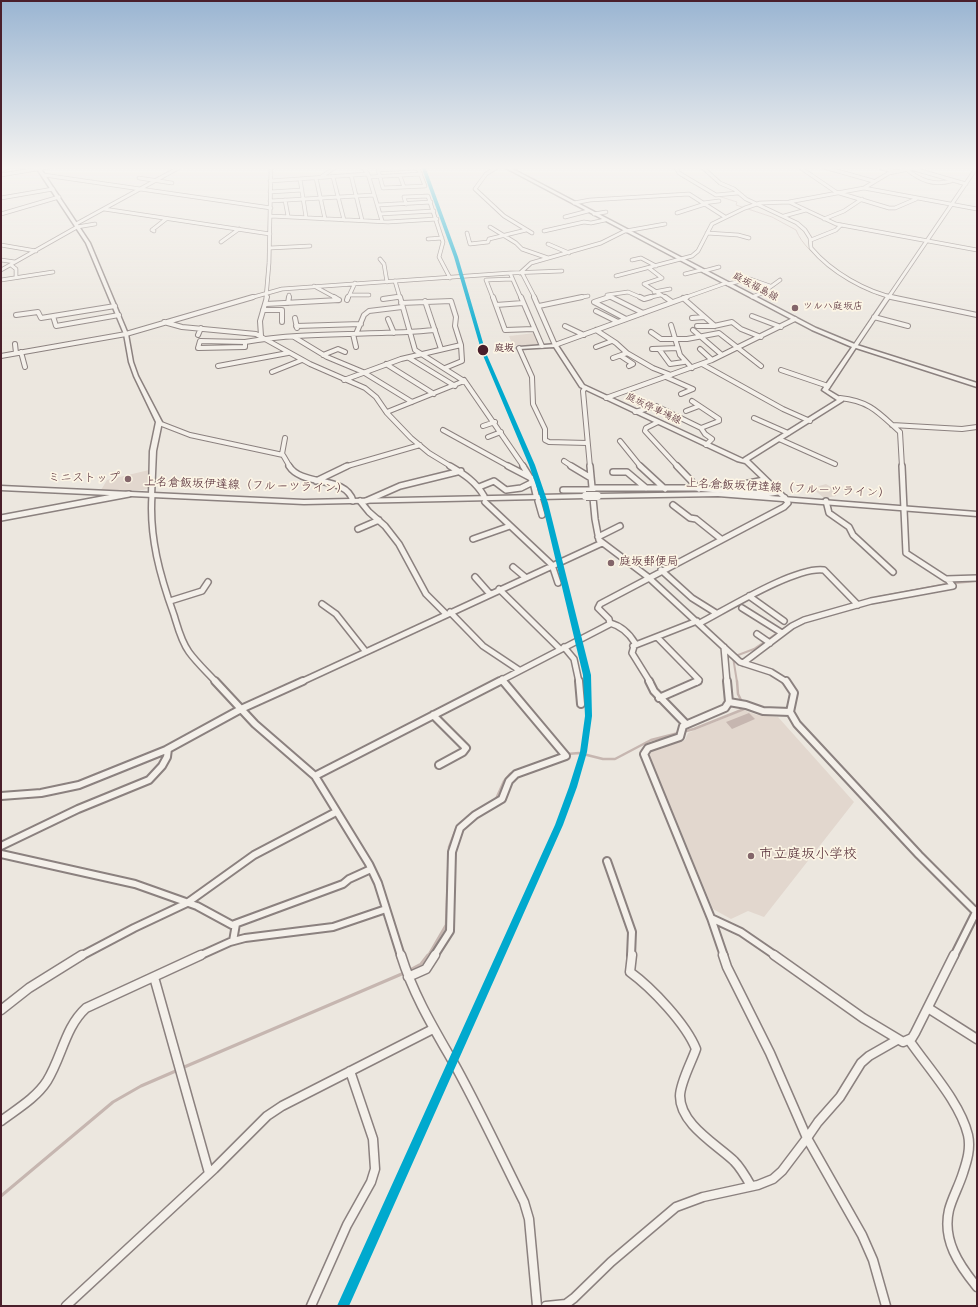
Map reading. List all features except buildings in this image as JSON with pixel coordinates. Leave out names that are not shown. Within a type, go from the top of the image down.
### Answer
[{"type":"main road","points":[[78,227],[88,243],[119,315],[126,334],[131,362],[136,376],[159,423],[153,450],[152,495]]},
{"type":"main road","name":"庭坂福島線","points":[[618,227],[830,337],[977,385]]},
{"type":"main road","points":[[519,348],[555,345]]},
{"type":"main road","name":"庭坂停車場線","points":[[555,345],[582,386],[585,388],[706,445],[739,460],[747,462],[764,480],[785,498]]},
{"type":"main road","points":[[747,462],[746,459],[840,402],[840,398],[826,391],[855,346]]},
{"type":"main road","name":"上名倉飯坂伊達線（フルーツライン）","points":[[1,488],[304,502],[538,498],[552,496],[718,494],[826,501],[977,514]]},
{"type":"street","points":[[1,270],[36,251],[74,227]]},
{"type":"street","points":[[154,231],[152,230],[156,227]]},
{"type":"street","points":[[224,227],[270,234]]},
{"type":"street","points":[[263,337],[258,326],[266,304],[270,227]]},
{"type":"street","points":[[439,227],[443,242],[439,256],[450,278]]},
{"type":"street","points":[[490,227],[522,249],[548,258]]},
{"type":"street","points":[[521,227],[532,233]]},
{"type":"street","points":[[544,232],[564,227]]},
{"type":"street","points":[[521,273],[531,263],[609,240],[626,231],[648,227]]},
{"type":"street","points":[[616,276],[682,260],[696,253],[710,227]]},
{"type":"street","points":[[802,227],[811,240],[810,248],[823,262],[872,290],[888,297],[977,315]]},
{"type":"street","points":[[811,240],[836,230],[839,227]]},
{"type":"street","points":[[852,227],[977,250]]},
{"type":"street","points":[[855,346],[937,227]]},
{"type":"street","points":[[221,242],[239,229]]},
{"type":"street","points":[[467,233],[470,244],[488,242],[489,239],[526,230]]},
{"type":"street","points":[[706,233],[719,235],[737,234],[749,238]]},
{"type":"street","points":[[428,239],[442,238]]},
{"type":"street","points":[[548,244],[569,253]]},
{"type":"street","points":[[1,245],[36,251]]},
{"type":"street","points":[[270,248],[310,246]]},
{"type":"street","points":[[632,260],[641,258],[656,266]]},
{"type":"street","points":[[1,260],[15,262]]},
{"type":"street","points":[[380,260],[384,264],[387,282]]},
{"type":"street","points":[[11,264],[16,269],[16,277]]},
{"type":"street","points":[[685,274],[719,267]]},
{"type":"street","points":[[649,268],[662,278],[644,284],[654,292],[672,302]]},
{"type":"street","points":[[1,356],[126,334],[282,289],[355,283],[562,271]]},
{"type":"street","points":[[1,280],[54,272]]},
{"type":"street","points":[[521,273],[539,306],[555,345],[727,283],[750,279],[770,286]]},
{"type":"street","points":[[510,274],[542,346]]},
{"type":"street","points":[[512,279],[486,280],[505,330],[534,328]]},
{"type":"street","points":[[752,296],[762,293],[780,280]]},
{"type":"street","points":[[395,281],[415,350],[464,380],[495,422],[532,480],[542,515]]},
{"type":"street","points":[[347,300],[355,283]]},
{"type":"street","points":[[266,304],[339,300],[314,286]]},
{"type":"street","points":[[654,292],[670,288]]},
{"type":"street","points":[[610,297],[607,295],[628,292],[642,299],[660,295]]},
{"type":"street","points":[[288,303],[289,295]]},
{"type":"street","points":[[350,295],[369,295]]},
{"type":"street","points":[[539,306],[588,296]]},
{"type":"street","points":[[383,299],[400,297]]},
{"type":"street","points":[[626,319],[594,302],[610,297],[643,313]]},
{"type":"street","points":[[683,298],[736,348],[761,366]]},
{"type":"street","points":[[424,301],[441,349]]},
{"type":"street","points":[[356,347],[355,334],[364,315],[369,311],[424,301],[451,301],[456,317],[455,326],[461,345],[461,362],[445,368]]},
{"type":"street","points":[[496,304],[523,303]]},
{"type":"street","points":[[16,315],[38,312],[41,318],[115,306]]},
{"type":"street","points":[[263,310],[282,310],[282,322]]},
{"type":"street","points":[[596,311],[618,322]]},
{"type":"street","points":[[52,316],[56,326],[119,315]]},
{"type":"street","points":[[752,316],[781,327]]},
{"type":"street","points":[[692,318],[704,317]]},
{"type":"street","points":[[295,318],[296,327],[361,324]]},
{"type":"street","points":[[874,318],[908,326]]},
{"type":"street","points":[[155,319],[158,324]]},
{"type":"street","points":[[388,319],[394,333]]},
{"type":"street","points":[[606,398],[712,360],[795,320]]},
{"type":"street","points":[[164,322],[178,326],[249,332],[263,337],[302,360],[368,390],[376,397],[387,412],[420,445],[461,472],[479,487],[484,496]]},
{"type":"street","points":[[696,326],[714,326],[732,322],[741,329],[760,337]]},
{"type":"street","points":[[320,325],[320,336]]},
{"type":"street","points":[[671,325],[673,339],[684,362],[692,368]]},
{"type":"street","points":[[565,326],[584,335]]},
{"type":"street","points":[[198,335],[200,328]]},
{"type":"street","points":[[245,342],[245,347],[243,348],[198,348],[200,342],[245,342],[263,337],[394,333],[435,330]]},
{"type":"street","points":[[596,330],[627,353],[653,368],[671,375]]},
{"type":"street","points":[[693,330],[722,355]]},
{"type":"street","points":[[651,332],[659,339],[701,337],[719,333]]},
{"type":"street","points":[[294,337],[323,355],[363,372],[412,402]]},
{"type":"street","points":[[596,347],[612,341]]},
{"type":"street","points":[[15,344],[16,353]]},
{"type":"street","points":[[344,380],[386,364],[461,345]]},
{"type":"street","points":[[519,348],[532,377],[533,404],[545,429],[545,440],[549,442],[587,443]]},
{"type":"street","points":[[652,349],[678,348]]},
{"type":"street","points":[[323,355],[338,349],[345,352]]},
{"type":"street","points":[[659,349],[670,364],[684,362]]},
{"type":"street","points":[[700,349],[712,360]]},
{"type":"street","points":[[21,352],[25,367]]},
{"type":"street","points":[[218,366],[288,352]]},
{"type":"street","points":[[613,358],[627,353]]},
{"type":"street","points":[[621,356],[633,364],[629,366]]},
{"type":"street","points":[[409,358],[455,386]]},
{"type":"street","points":[[272,372],[302,360]]},
{"type":"street","points":[[386,364],[434,394]]},
{"type":"street","points":[[702,364],[810,421]]},
{"type":"street","points":[[782,370],[828,386]]},
{"type":"street","points":[[666,377],[693,389],[681,394]]},
{"type":"street","points":[[387,412],[455,386],[464,380]]},
{"type":"street","points":[[585,388],[583,390],[592,489],[598,537],[602,543],[648,577],[741,662],[771,672],[787,681],[792,687],[794,693],[790,712],[797,724],[977,912],[915,1033],[909,1040],[903,1042],[897,1040],[863,1018],[741,932],[711,918]]},
{"type":"street","points":[[741,662],[770,643],[782,633],[804,620],[858,605],[952,586],[948,580],[906,553],[899,430],[872,406],[850,399],[840,398]]},
{"type":"street","points":[[692,401],[720,420],[701,428]]},
{"type":"street","points":[[635,412],[656,406],[681,417],[701,428],[703,432],[712,439],[706,445]]},
{"type":"street","points":[[686,411],[700,406]]},
{"type":"street","points":[[754,418],[788,433]]},
{"type":"street","points":[[483,426],[495,422]]},
{"type":"street","points":[[658,422],[646,428],[645,431],[699,489]]},
{"type":"street","points":[[159,423],[165,424],[190,435],[248,449],[282,454]]},
{"type":"street","points":[[892,425],[962,428],[977,427]]},
{"type":"street","points":[[443,430],[532,480]]},
{"type":"street","points":[[488,437],[501,432]]},
{"type":"street","points":[[286,438],[282,454],[292,470],[316,481],[343,488],[360,501],[369,512],[379,520],[399,544],[426,594],[483,646],[519,670]]},
{"type":"street","points":[[780,439],[835,464]]},
{"type":"street","points":[[620,441],[637,462],[664,489]]},
{"type":"street","points":[[316,481],[329,472],[357,462],[420,445]]},
{"type":"street","points":[[564,461],[591,478]]},
{"type":"street","points":[[613,472],[622,470],[627,471],[646,488]]},
{"type":"street","points":[[360,501],[412,483],[461,472]]},
{"type":"street","points":[[479,487],[494,480],[506,490],[521,488],[532,480]]},
{"type":"street","points":[[751,492],[744,484],[764,480]]},
{"type":"street","points":[[563,490],[646,488],[699,489],[765,494],[778,492]]},
{"type":"street","points":[[1,518],[74,503],[121,497],[129,494]]},
{"type":"street","points":[[152,495],[150,516],[154,550],[183,642],[188,652],[241,709],[284,751],[315,776],[371,869],[386,909],[408,977],[433,1029],[500,1153],[524,1202],[529,1219],[537,1306]]},
{"type":"street","points":[[686,724],[659,698],[644,669],[632,653],[634,642],[620,627],[610,623],[598,606],[661,570],[784,507],[788,503],[785,498]]},
{"type":"street","points":[[826,501],[829,513],[849,526],[854,535],[892,572]]},
{"type":"street","points":[[486,502],[552,564],[558,583]]},
{"type":"street","points":[[673,505],[690,518],[696,519],[721,539]]},
{"type":"street","points":[[358,529],[379,520]]},
{"type":"street","points":[[473,539],[510,526]]},
{"type":"street","points":[[598,537],[620,526]]},
{"type":"street","points":[[1,796],[48,792],[79,785],[168,749],[241,709],[552,564],[602,543]]},
{"type":"street","points":[[513,567],[525,577]]},
{"type":"street","points":[[633,646],[698,622],[790,576],[820,569],[824,570],[858,605]]},
{"type":"street","points":[[661,570],[692,598],[716,613]]},
{"type":"street","points":[[474,577],[490,594]]},
{"type":"street","points":[[948,580],[977,578]]},
{"type":"street","points":[[170,601],[202,591],[208,582]]},
{"type":"street","points":[[499,590],[575,659],[578,670],[581,704]]},
{"type":"street","points":[[749,596],[784,621]]},
{"type":"street","points":[[322,604],[336,614],[366,652]]},
{"type":"street","points":[[742,608],[782,633]]},
{"type":"street","points":[[315,776],[610,623]]},
{"type":"street","points":[[757,634],[770,643]]},
{"type":"street","points":[[657,638],[700,680],[659,698]]},
{"type":"street","points":[[724,647],[732,703]]},
{"type":"street","points":[[408,977],[426,968],[450,931],[452,852],[460,828],[475,815],[502,799],[509,781],[514,775],[566,756],[502,679]]},
{"type":"street","points":[[790,712],[763,710],[732,703],[722,710],[686,724],[682,727],[680,737],[651,746],[644,754],[701,897],[711,918],[727,967],[770,1053],[807,1138],[862,1235],[875,1266],[886,1306]]},
{"type":"street","points":[[433,715],[466,748],[464,752],[440,765]]},
{"type":"street","points":[[1,846],[78,809],[149,780],[158,771],[168,754],[168,749]]},
{"type":"street","points":[[1,1010],[29,988],[70,962],[134,928],[188,902],[254,855],[336,812]]},
{"type":"street","points":[[1,854],[135,884],[188,902],[206,910],[226,923],[236,924],[343,884],[349,878],[371,869]]},
{"type":"street","points":[[606,861],[632,932],[630,972],[637,977],[676,1018],[691,1036],[696,1049],[680,1094],[680,1102],[688,1116],[705,1136],[734,1161],[745,1174],[751,1186]]},
{"type":"street","points":[[1,1121],[36,1093],[47,1080],[80,1012],[88,1007],[233,941],[245,938],[333,927],[386,909]]},
{"type":"street","points":[[233,941],[236,924]]},
{"type":"street","points":[[154,977],[209,1173]]},
{"type":"street","points":[[928,1008],[977,1038]]},
{"type":"street","points":[[66,1306],[209,1173],[267,1116],[282,1106],[433,1029]]},
{"type":"street","points":[[546,1306],[566,1304],[574,1298],[611,1262],[676,1207],[703,1197],[751,1186],[773,1179],[807,1138],[818,1122],[840,1097],[861,1063],[897,1040]]},
{"type":"street","points":[[909,1040],[957,1111],[968,1132],[970,1152],[948,1211],[948,1233],[950,1244],[960,1263],[977,1287]]},
{"type":"street","points":[[311,1306],[335,1257],[352,1212],[374,1178],[376,1169],[373,1138],[350,1071]]},
{"type":"shaded area","points":[[535,333],[540,346],[520,348],[519,345],[513,346],[509,336]]},
{"type":"shaded area","points":[[149,470],[149,488],[143,490],[101,490],[107,480]]},
{"type":"shaded area","points":[[826,484],[836,490],[836,496],[824,498],[812,488]]},
{"type":"shaded area","name":"市立庭坂小学校","points":[[744,710],[757,715],[778,717],[854,802],[764,917],[748,911],[731,919],[713,909],[649,755],[652,751],[685,740],[688,733]]},
{"type":"shaded area","points":[[749,713],[755,719],[732,729],[726,722]]},
{"type":"waterway","points":[[790,227],[796,230],[805,245],[827,265]]},
{"type":"waterway","points":[[876,294],[884,297]]},
{"type":"waterway","points":[[737,682],[733,657],[754,649],[783,629],[805,617],[878,597],[946,584],[977,581]]},
{"type":"waterway","points":[[737,681],[738,694],[742,702]]},
{"type":"waterway","points":[[567,754],[579,753],[603,759],[615,759],[651,740],[694,729],[744,709],[743,706]]},
{"type":"waterway","points":[[496,799],[504,781],[510,774],[538,763]]},
{"type":"waterway","points":[[460,824],[472,814]]},
{"type":"waterway","points":[[428,956],[446,925],[449,847],[456,829]]},
{"type":"waterway","points":[[408,971],[421,964],[428,955]]},
{"type":"waterway","points":[[182,1068],[404,973]]},
{"type":"waterway","points":[[1,1196],[113,1102],[141,1086],[178,1070]]},
{"type":"transit line","points":[[343,1306],[559,825],[584,752],[589,716],[587,675],[545,503],[532,465],[484,353],[456,257],[445,227]]},
{"type":"place","name":"ツルハ庭坂店","points":[[795,308]]},
{"type":"place","name":"庭坂","points":[[483,350]]},
{"type":"place","name":"ミニストップ","points":[[128,479]]},
{"type":"place","name":"庭坂郵便局","points":[[611,563]]},
{"type":"place","name":"市立庭坂小学校","points":[[751,856]]}]
